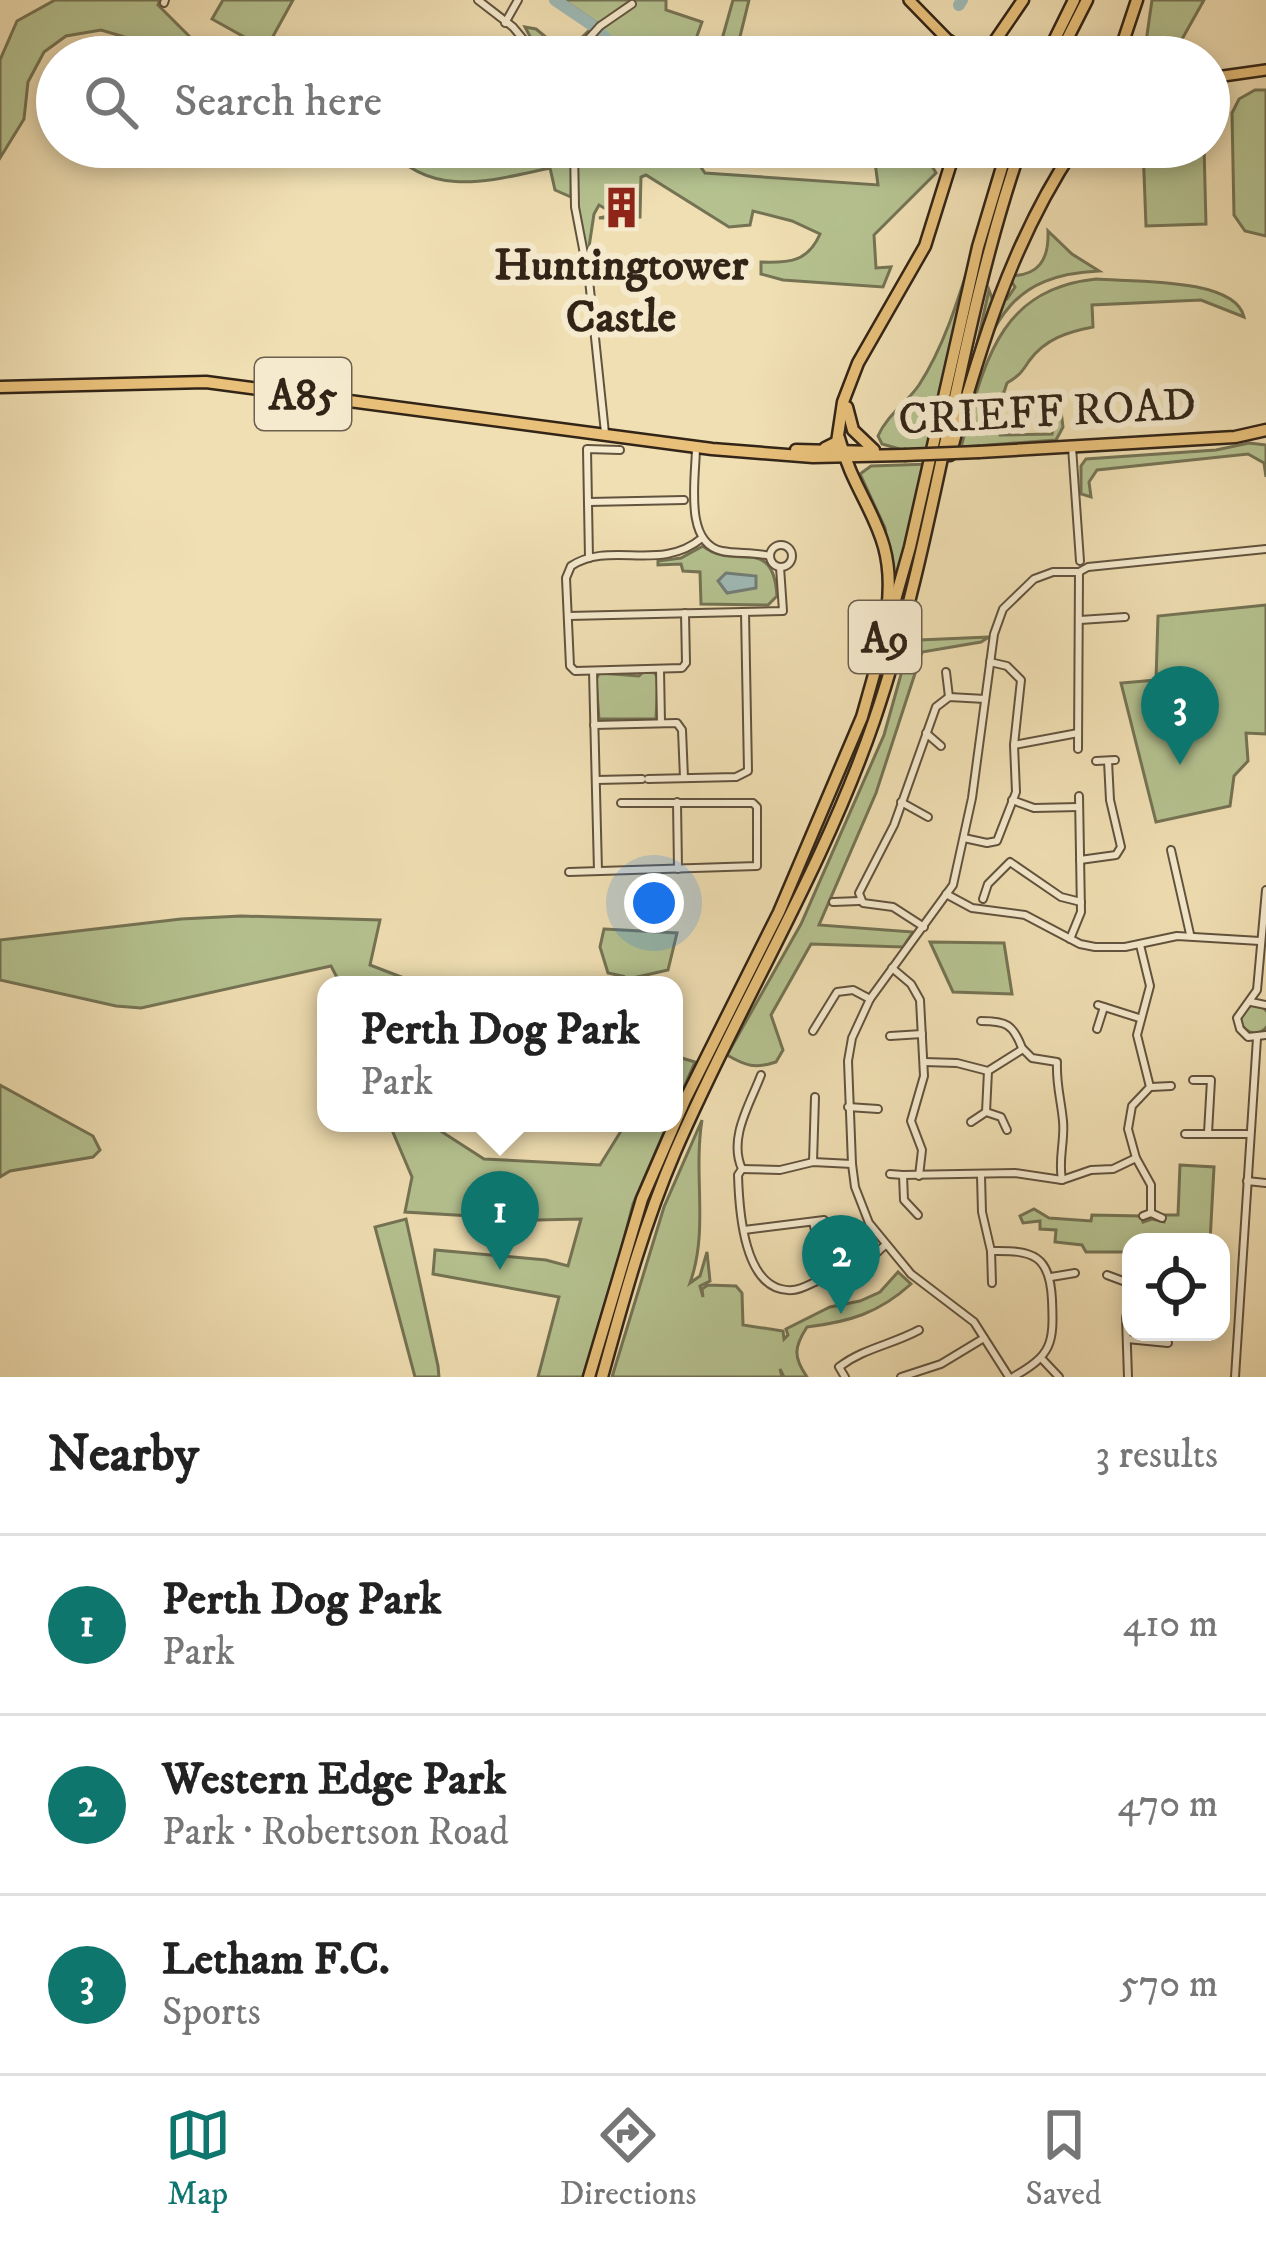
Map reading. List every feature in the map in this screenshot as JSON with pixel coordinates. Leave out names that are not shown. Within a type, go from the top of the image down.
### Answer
[{"type":"highway","points":[[998,36],[1022,0]]},
{"type":"highway","points":[[1056,36],[1074,0]]},
{"type":"highway","points":[[1069,36],[1087,0]]},
{"type":"highway","points":[[1125,36],[1137,0]]},
{"type":"highway","points":[[845,450],[847,407],[858,363],[925,246],[949,168]]},
{"type":"highway","name":"A9","points":[[683,1112],[827,805],[862,718],[910,547],[978,247],[1002,168]]},
{"type":"highway","name":"A9","points":[[922,550],[991,244],[1015,168]]},
{"type":"highway","name":"A9","points":[[602,1377],[674,1153],[791,918],[867,738],[973,366],[1000,295],[1061,168]]},
{"type":"highway","name":"A85","points":[[0,387],[206,382],[696,447],[768,453],[845,450]]},
{"type":"highway","points":[[845,450],[843,402],[851,385]]},
{"type":"highway","points":[[847,407],[860,441],[883,454]]},
{"type":"highway","name":"CRIEFF ROAD","points":[[845,450],[904,455],[1262,435]]},
{"type":"highway","name":"A9","points":[[845,450],[889,557],[890,592],[882,649]]},
{"type":"highway","name":"A85","points":[[768,453],[845,450]]},
{"type":"highway","name":"A9","points":[[590,1377],[642,1199],[673,1132]]},
{"type":"main road","points":[[909,0],[944,36]]},
{"type":"main road","points":[[1230,75],[1266,70]]},
{"type":"street","points":[[478,0],[518,36]]},
{"type":"street","points":[[505,22],[518,0]]},
{"type":"street","points":[[591,36],[632,4]]},
{"type":"street","points":[[574,168],[574,208],[605,434]]},
{"type":"street","points":[[696,447],[697,524],[702,538],[718,550],[770,556]]},
{"type":"street","points":[[1072,447],[1080,561]]},
{"type":"street","points":[[589,558],[582,449],[620,450]]},
{"type":"street","points":[[589,502],[684,500]]},
{"type":"street","points":[[686,614],[686,663],[682,668],[574,671],[570,666],[566,578],[571,566],[589,558],[678,554],[702,538]]},
{"type":"street","points":[[778,545],[788,548],[791,560],[781,567],[770,556],[778,545]]},
{"type":"street","points":[[991,1251],[1034,1256],[1051,1277],[1053,1330],[1042,1359],[1011,1377],[968,1315],[911,1274],[884,1246],[860,1205],[852,1164],[847,1073],[852,1038],[870,999],[952,885],[964,838],[996,625],[1010,598],[1044,575],[1266,549]]},
{"type":"street","points":[[568,616],[783,611],[781,567]]},
{"type":"street","points":[[1078,749],[1079,572]]},
{"type":"street","points":[[596,780],[736,777],[748,771],[745,612]]},
{"type":"street","points":[[1079,620],[1124,616]]},
{"type":"street","points":[[964,838],[994,843],[1017,784],[1014,745],[1021,680],[1007,666],[990,662]]},
{"type":"street","points":[[660,669],[662,724]]},
{"type":"street","points":[[593,670],[598,872]]},
{"type":"street","points":[[946,671],[949,697]]},
{"type":"street","points":[[860,901],[861,886],[902,802],[936,707],[949,697],[986,699]]},
{"type":"street","points":[[594,724],[677,723],[682,730],[684,778]]},
{"type":"street","points":[[926,733],[941,746]]},
{"type":"street","points":[[1014,745],[1078,733]]},
{"type":"street","points":[[1096,761],[1111,761],[1124,862]]},
{"type":"street","points":[[1070,939],[1081,920],[1079,796]]},
{"type":"street","points":[[1012,800],[1034,808],[1078,807]]},
{"type":"street","points":[[677,802],[678,869]]},
{"type":"street","points":[[902,802],[928,817]]},
{"type":"street","points":[[569,872],[753,868],[759,861],[753,803],[621,803]]},
{"type":"street","points":[[1171,850],[1191,936]]},
{"type":"street","points":[[1081,860],[1119,851]]},
{"type":"street","points":[[1003,854],[1059,896],[1082,902]]},
{"type":"street","points":[[982,899],[988,884],[1010,862]]},
{"type":"street","points":[[1235,1377],[1257,1037],[1240,1029],[1238,1018],[1257,991],[1266,890]]},
{"type":"street","points":[[946,894],[972,908],[1025,915],[1070,939],[1101,947],[1191,936],[1260,940]]},
{"type":"street","points":[[833,902],[893,907],[924,927]]},
{"type":"street","points":[[1140,944],[1150,986],[1139,1018],[1139,1049],[1150,1087]]},
{"type":"street","points":[[892,968],[911,983],[920,1000],[923,1085],[911,1113],[922,1150],[920,1176]]},
{"type":"street","points":[[813,1031],[837,992],[853,990],[870,999]]},
{"type":"street","points":[[1257,991],[1265,1004]]},
{"type":"street","points":[[1251,1002],[1265,1004]]},
{"type":"street","points":[[1097,1029],[1101,1006],[1139,1018]]},
{"type":"street","points":[[981,1021],[1008,1023],[1032,1058],[1057,1062]]},
{"type":"street","points":[[890,1036],[922,1034]]},
{"type":"street","points":[[924,1062],[957,1063],[988,1071],[1023,1049]]},
{"type":"street","points":[[1058,1051],[1056,1094],[1064,1126],[1059,1149],[1062,1180]]},
{"type":"street","points":[[986,1112],[988,1071]]},
{"type":"street","points":[[742,1168],[736,1153],[738,1139],[761,1089],[761,1075]]},
{"type":"street","points":[[1193,1080],[1211,1080],[1208,1133]]},
{"type":"street","points":[[1162,1218],[1147,1215],[1151,1185],[1136,1158],[1128,1119],[1132,1106],[1150,1087],[1171,1086]]},
{"type":"street","points":[[813,1162],[814,1097]]},
{"type":"street","points":[[848,1107],[878,1108]]},
{"type":"street","points":[[970,1122],[986,1112]]},
{"type":"street","points":[[986,1112],[1001,1117],[1007,1130]]},
{"type":"street","points":[[1185,1134],[1249,1134]]},
{"type":"street","points":[[890,1174],[1015,1173],[1062,1180],[1136,1158]]},
{"type":"street","points":[[742,1168],[852,1164]]},
{"type":"street","points":[[742,1168],[738,1175],[743,1231],[754,1266],[767,1280],[786,1289],[855,1272],[884,1246]]},
{"type":"street","points":[[903,1175],[904,1200],[918,1215]]},
{"type":"street","points":[[981,1175],[992,1283]]},
{"type":"street","points":[[1247,1181],[1266,1183]]},
{"type":"street","points":[[743,1231],[824,1220]]},
{"type":"street","points":[[813,1222],[816,1234]]},
{"type":"street","points":[[1051,1277],[1075,1273]]},
{"type":"street","points":[[1107,1274],[1122,1280]]},
{"type":"street","points":[[845,1377],[837,1364],[919,1330]]},
{"type":"street","points":[[901,1377],[941,1364],[984,1338]]},
{"type":"street","points":[[1127,1341],[1128,1377]]},
{"type":"street","points":[[1148,1341],[1168,1343]]},
{"type":"street","points":[[1042,1359],[1059,1377]]},
{"type":"green space","points":[[55,0],[160,0],[158,5],[189,36],[122,36],[101,30],[36,36],[36,67],[28,82],[24,119],[0,158],[0,60],[17,21]]},
{"type":"green space","points":[[223,0],[293,0],[273,36],[243,36],[212,19]]},
{"type":"green space","points":[[563,0],[666,0],[666,10],[702,22],[697,36],[583,36],[597,23]]},
{"type":"green space","points":[[733,0],[749,0],[740,36],[723,36]]},
{"type":"green space","points":[[1152,0],[1204,0],[1184,36],[1147,36]]},
{"type":"green space","points":[[525,27],[544,36],[530,36]]},
{"type":"green space","points":[[1266,90],[1266,236],[1245,231],[1234,215],[1232,113],[1239,99]]},
{"type":"green space","points":[[412,168],[550,168],[464,182]]},
{"type":"green space","points":[[550,168],[572,168],[571,197],[555,190]]},
{"type":"green space","points":[[575,168],[702,168],[705,173],[878,185],[876,168],[933,168],[936,173],[874,235],[876,268],[891,267],[883,287],[783,280],[761,274],[761,262],[796,259],[810,250],[820,234],[753,211],[750,225],[729,227],[646,175],[641,177],[640,217],[599,218],[633,211],[633,204],[611,200],[606,209],[599,205],[587,260],[576,206]]},
{"type":"green space","points":[[1144,168],[1205,168],[1206,224],[1146,226]]},
{"type":"green space","points":[[981,227],[931,448],[903,450],[882,444],[878,436],[882,429],[919,385],[939,348]]},
{"type":"green space","points":[[1048,231],[1099,271],[1067,275],[1022,294],[994,329],[964,402],[989,290],[992,298],[1007,299],[1015,287],[1008,276],[1027,273],[1040,264]]},
{"type":"green space","points":[[1096,279],[1202,288],[1236,304],[1244,317],[1201,300],[1092,305],[1093,327],[1042,347],[1007,383],[991,414],[1000,435],[1052,434],[1061,411],[1063,427],[1056,440],[961,447],[988,361],[1016,315],[1036,298]]},
{"type":"green space","points":[[1249,443],[1266,445],[1266,477],[1264,463],[1248,454],[1097,470],[1089,482],[1091,497],[1081,494],[1081,466],[1086,459],[1216,450]]},
{"type":"green space","points":[[929,464],[893,587],[885,528],[860,474],[871,466]]},
{"type":"green space","points":[[703,546],[728,556],[760,559],[774,577],[777,596],[768,605],[701,604],[700,572],[683,571],[681,564],[658,565],[658,561],[681,558]]},
{"type":"green space","points":[[1266,605],[1266,734],[1246,733],[1248,761],[1234,776],[1230,806],[1156,822],[1121,683],[1156,680],[1158,616]]},
{"type":"green space","points":[[989,637],[922,652],[876,793],[819,925],[913,932],[903,947],[811,944],[771,1015],[783,1050],[776,1062],[751,1065],[727,1055],[801,924],[884,735],[909,646],[919,640]]},
{"type":"green space","points":[[654,672],[658,678],[656,719],[599,719],[599,673],[639,676]]},
{"type":"green space","points":[[181,919],[380,920],[370,965],[399,976],[336,976],[331,966],[141,1008],[0,980],[0,940]]},
{"type":"green space","points":[[604,929],[677,933],[668,970],[642,976],[608,973],[600,947]]},
{"type":"green space","points":[[930,942],[1004,943],[1012,994],[953,992]]},
{"type":"green space","points":[[1255,1005],[1265,1009],[1265,1029],[1255,1033],[1245,1029],[1241,1019],[1245,1009]]},
{"type":"green space","points":[[683,1058],[695,1062],[683,1089]]},
{"type":"green space","points":[[0,1085],[93,1136],[100,1150],[93,1157],[10,1171],[0,1177]]},
{"type":"green space","points":[[702,1120],[699,1243],[690,1283],[700,1276],[707,1252],[710,1281],[700,1286],[703,1297],[702,1289],[708,1285],[736,1286],[742,1293],[743,1325],[783,1331],[784,1339],[786,1329],[830,1307],[880,1292],[898,1272],[911,1284],[863,1314],[807,1327],[797,1352],[807,1377],[784,1377],[780,1369],[782,1377],[612,1377],[664,1207]]},
{"type":"green space","points":[[393,1132],[442,1132],[484,1159],[600,1165],[620,1132],[664,1132],[633,1204],[588,1377],[538,1377],[559,1297],[433,1274],[435,1250],[568,1266],[581,1219],[405,1212],[412,1177]]},
{"type":"green space","points":[[1180,1165],[1214,1167],[1210,1233],[1122,1233],[1122,1252],[1086,1252],[1082,1245],[1055,1242],[1056,1230],[1040,1229],[1040,1221],[1023,1223],[1020,1216],[1034,1209],[1049,1218],[1091,1221],[1092,1215],[1141,1216],[1143,1222],[1164,1222],[1165,1215],[1178,1215]]},
{"type":"green space","points":[[406,1219],[439,1377],[415,1377],[375,1227]]},
{"type":"water","points":[[726,573],[756,576],[756,588],[727,593],[718,581]]},
{"type":"waterway","points":[[555,0],[603,36]]},
{"type":"waterway","points":[[959,5],[962,0]]},
{"type":"place","name":"Huntingtower Castle","points":[[621,207]]},
{"type":"place","name":"Letham F.C.","points":[[1180,765]]},
{"type":"place","name":"Perth Dog Park","points":[[500,1270]]},
{"type":"place","name":"Western Edge Park","points":[[841,1314]]}]
